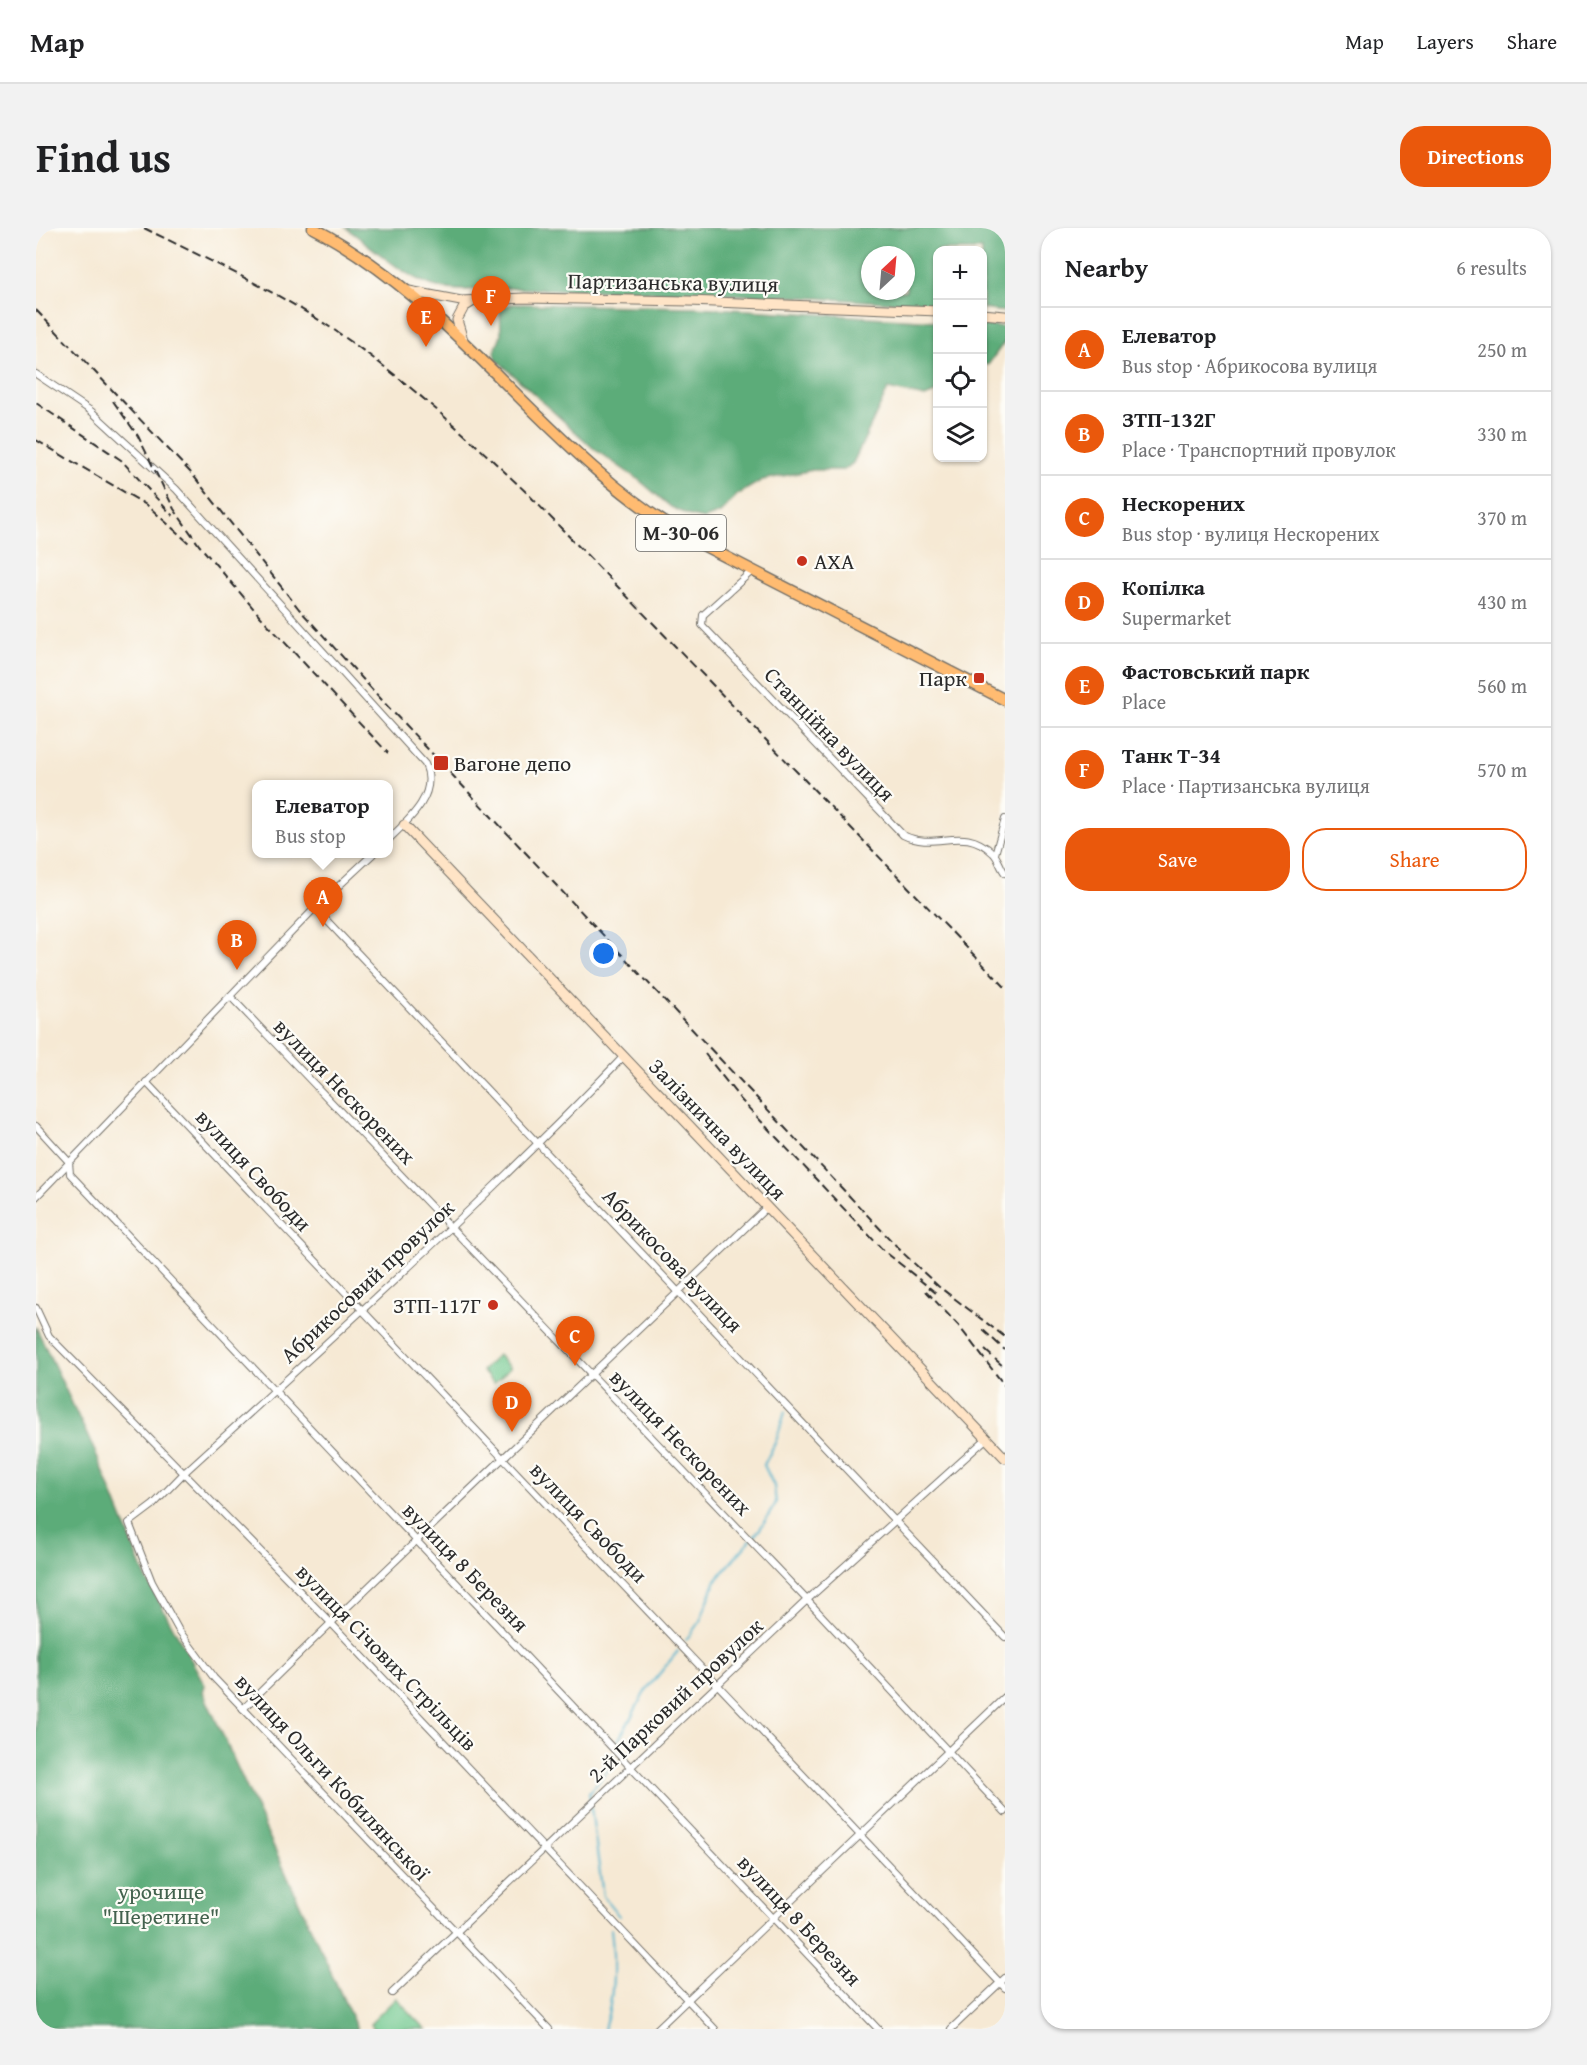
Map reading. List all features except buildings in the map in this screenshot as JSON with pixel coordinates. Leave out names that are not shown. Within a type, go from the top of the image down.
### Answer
[{"type":"main road","name":"М-30-06","points":[[313,228],[360,255],[409,291],[574,452],[622,494],[670,527],[1005,700]]},
{"type":"street","name":"Партизанська вулиця","points":[[409,291],[451,301],[689,301],[933,311]]},
{"type":"street","points":[[464,343],[457,327],[459,312],[469,303],[478,300]]},
{"type":"street","points":[[987,314],[1005,316]]},
{"type":"street","points":[[36,375],[91,411],[176,489],[420,758],[428,770],[430,784],[427,795],[393,835]]},
{"type":"street","name":"Станційна вулиця","points":[[752,571],[703,615],[702,625],[903,835],[924,841],[968,838],[977,840],[995,854]]},
{"type":"street","points":[[1005,819],[995,854],[1005,873]]},
{"type":"street","name":"Залізнична вулиця","points":[[404,825],[1005,1458]]},
{"type":"street","points":[[36,1197],[315,908],[369,858]]},
{"type":"street","name":"Абрикосова вулиця","points":[[315,908],[537,1146],[679,1291],[1005,1636]]},
{"type":"street","name":"вулиця Нескорених","points":[[230,996],[807,1600],[1005,1812]]},
{"type":"street","name":"Абрикосовий провулок","points":[[129,1523],[153,1505],[184,1473],[452,1228],[537,1146],[623,1057]]},
{"type":"street","name":"вулиця Свободи","points":[[146,1082],[718,1684],[858,1835],[1003,1983]]},
{"type":"street","name":"вулиця 8 Березня","points":[[36,1126],[69,1162],[70,1174],[273,1392],[631,1766],[878,2029]]},
{"type":"street","points":[[243,1709],[501,1456],[592,1376],[766,1208]]},
{"type":"street","name":"вулиця Січових Стрільців","points":[[36,1308],[49,1336],[331,1623],[715,2029]]},
{"type":"street","name":"2-й Парковий провулок","points":[[392,1993],[807,1600],[986,1439]]},
{"type":"street","name":"вулиця Ольги Кобилянської","points":[[129,1523],[152,1582],[178,1629],[214,1678],[549,2029]]},
{"type":"street","points":[[657,2029],[1005,1697]]},
{"type":"street","points":[[951,2029],[1003,1983]]},
{"type":"green space","points":[[346,228],[1005,228],[1005,312],[987,310],[987,246],[933,246],[933,305],[781,296],[506,288],[449,289],[415,278]]},
{"type":"green space","points":[[513,304],[695,307],[933,321],[933,394],[925,397],[888,389],[853,463],[844,470],[813,470],[762,480],[737,495],[720,513],[704,519],[671,507],[639,480],[594,449],[497,360],[494,353],[501,335],[500,308]]},
{"type":"green space","points":[[987,325],[1005,327],[1005,341],[988,365]]},
{"type":"green space","name":"урочище \"Шеретине\"","points":[[36,1327],[98,1458],[146,1578],[205,1685],[203,1692],[357,2029],[36,2028]]},
{"type":"green space","points":[[498,1355],[510,1368],[494,1384],[482,1371]]},
{"type":"green space","points":[[396,1998],[426,2029],[373,2029],[370,2024]]},
{"type":"waterway","points":[[686,1640],[700,1621],[716,1580],[760,1529],[776,1503],[774,1486],[764,1465],[776,1441],[785,1412]]},
{"type":"waterway","points":[[618,1741],[646,1690],[678,1651]]},
{"type":"waterway","points":[[608,1754],[607,1771],[589,1793],[603,1896],[619,1916]]},
{"type":"waterway","points":[[604,2029],[608,2017],[613,1979],[611,1929]]},
{"type":"railway","points":[[144,228],[257,284],[322,322],[403,381],[454,425],[528,494],[1005,987]]},
{"type":"railway","points":[[36,310],[192,474],[299,609],[391,710],[902,1252],[938,1286],[1005,1337]]},
{"type":"railway","points":[[113,401],[138,436],[174,509],[199,545],[260,616],[388,753]]},
{"type":"railway","points":[[36,403],[121,460],[173,516]]},
{"type":"railway","points":[[36,440],[148,506],[191,545]]},
{"type":"railway","points":[[705,1054],[741,1100],[883,1250],[936,1293]]},
{"type":"railway","points":[[926,1291],[958,1325],[1005,1386]]},
{"type":"railway","points":[[983,1330],[1005,1350]]},
{"type":"railway","points":[[985,1350],[1005,1368]]},
{"type":"place","name":"Танк Т-34","points":[[491,326]]},
{"type":"place","name":"Фастовський парк","points":[[426,347]]},
{"type":"place","name":"AXA","points":[[802,561]]},
{"type":"place","name":"Парк","points":[[979,678]]},
{"type":"place","name":"Вагоне депо","points":[[441,763]]},
{"type":"place","name":"Елеватор","points":[[323,927]]},
{"type":"place","name":"ЗТП-132Г","points":[[237,970]]},
{"type":"place","name":"ЗТП-117Г","points":[[493,1305]]},
{"type":"place","name":"Нескорених","points":[[575,1366]]},
{"type":"place","name":"Копілка","points":[[512,1432]]}]
